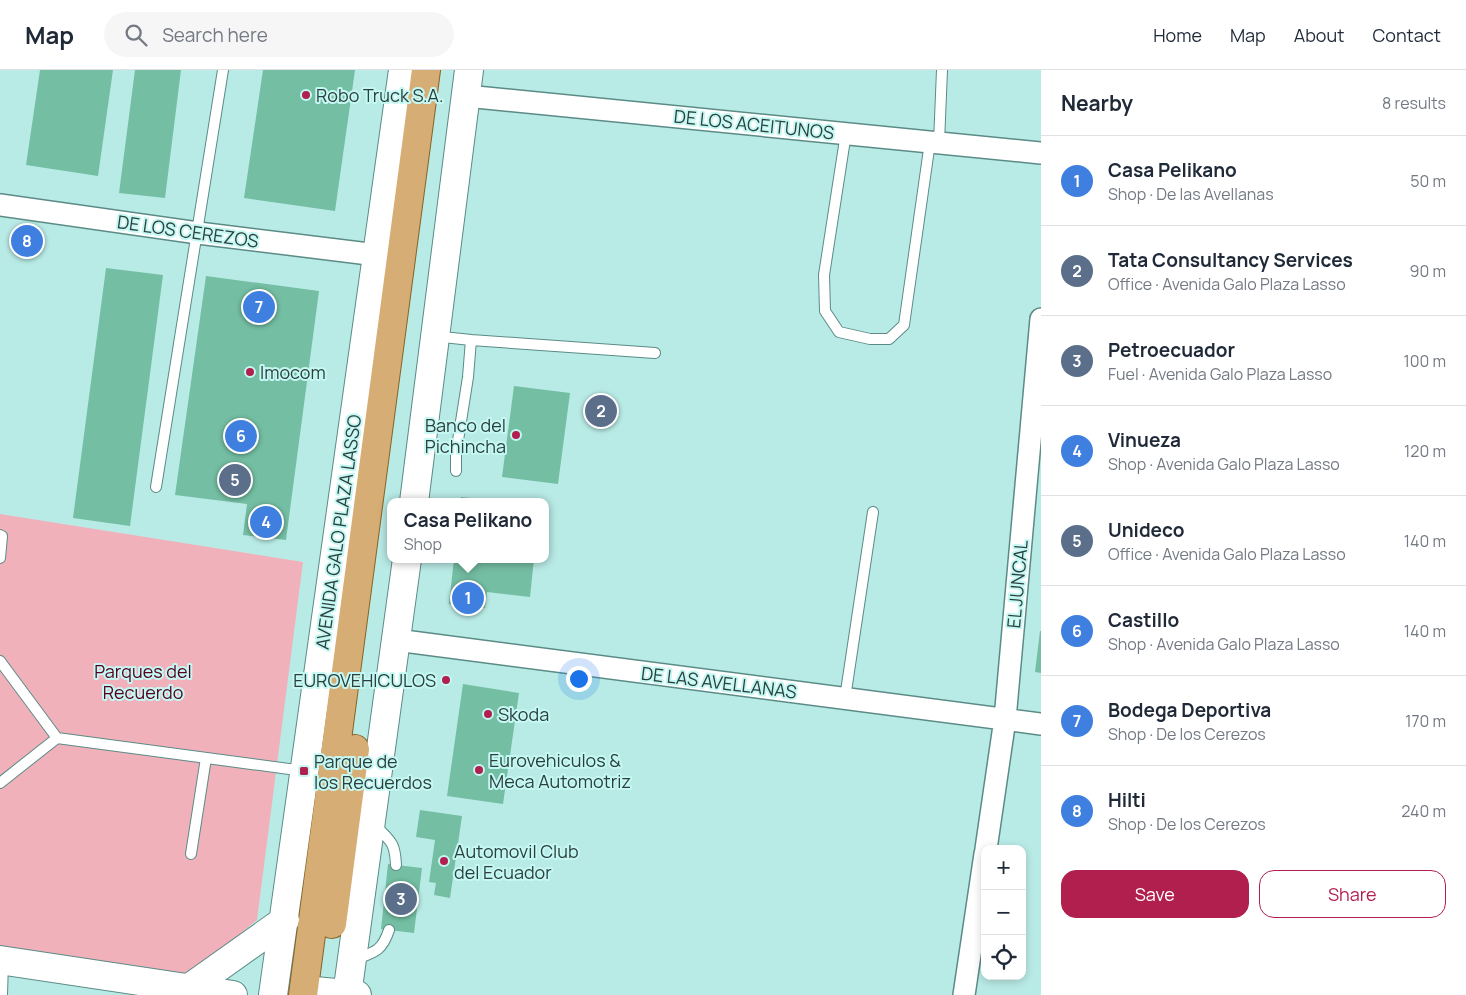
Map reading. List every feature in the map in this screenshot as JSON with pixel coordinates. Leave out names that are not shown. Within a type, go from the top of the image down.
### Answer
[{"type":"main road","name":"AVENIDA GALO PLAZA LASSO","points":[[273,995],[403,70]]},
{"type":"main road","name":"AVENIDA GALO PLAZA LASSO","points":[[329,994],[426,70]]},
{"type":"main road","points":[[389,498],[441,70]]},
{"type":"main road","points":[[415,498],[468,83]]},
{"type":"main road","points":[[329,994],[387,516]]},
{"type":"main road","points":[[329,994],[352,960],[406,563]]},
{"type":"main road","points":[[188,989],[284,920]]},
{"type":"main road","points":[[2,961],[233,995]]},
{"type":"street","name":"DE LOS ACEITUNOS","points":[[468,83],[846,133],[1041,153]]},
{"type":"street","name":"DE LOS CEREZOS","points":[[0,205],[198,233],[376,255]]},
{"type":"street","name":"EL JUNCAL","points":[[987,845],[1005,719],[1039,362],[1041,319]]},
{"type":"street","name":"DE LAS AVELLANAS","points":[[396,640],[1041,724]]},
{"type":"street","points":[[964,995],[981,881]]},
{"type":"lane","points":[[156,487],[223,70]]},
{"type":"lane","points":[[846,133],[824,275],[825,311],[839,332],[870,339],[889,339],[904,325],[934,142],[942,70]]},
{"type":"lane","points":[[436,334],[443,337],[471,340],[655,353]]},
{"type":"lane","points":[[456,471],[456,452],[468,377],[471,340]]},
{"type":"lane","points":[[845,698],[873,512]]},
{"type":"lane","points":[[0,535],[2,536],[0,558]]},
{"type":"lane","points":[[0,662],[58,738],[304,771]]},
{"type":"lane","points":[[0,783],[58,738]]},
{"type":"lane","points":[[191,854],[206,758]]},
{"type":"lane","points":[[371,822],[393,845],[396,865]]},
{"type":"lane","points":[[352,960],[377,951],[385,942],[388,930]]},
{"type":"lane","points":[[2,961],[2,995]]},
{"type":"green space","name":"Parques del Recuerdo","points":[[0,514],[303,562],[257,920],[190,975],[0,948]]},
{"type":"building","points":[[40,70],[113,70],[98,176],[26,165]]},
{"type":"building","points":[[135,70],[181,70],[165,198],[119,193]]},
{"type":"building","points":[[263,70],[355,70],[335,211],[244,198]]},
{"type":"building","points":[[106,268],[163,275],[130,526],[73,518]]},
{"type":"building","points":[[206,276],[319,291],[286,540],[243,535],[247,504],[175,495]]},
{"type":"building","points":[[514,386],[570,393],[558,484],[502,477]]},
{"type":"building","points":[[454,563],[534,563],[530,597],[487,592],[485,608],[449,604]]},
{"type":"building","points":[[1041,631],[1041,673],[1035,672]]},
{"type":"building","points":[[463,684],[519,693],[503,804],[447,796]]},
{"type":"building","name":"Automovil Club del Ecuador","points":[[420,810],[462,816],[450,898],[434,895],[436,883],[429,882],[435,840],[416,837]]},
{"type":"building","points":[[388,864],[422,868],[414,933],[381,929]]},
{"type":"place","name":"Robo Truck S.A.","points":[[306,95]]},
{"type":"place","name":"Hilti","points":[[27,241]]},
{"type":"place","name":"Bodega Deportiva","points":[[259,307]]},
{"type":"place","name":"Imocom","points":[[250,372]]},
{"type":"place","name":"Tata Consultancy Services","points":[[601,411]]},
{"type":"place","name":"Banco del Pichincha","points":[[516,435]]},
{"type":"place","name":"Castillo","points":[[241,436]]},
{"type":"place","name":"Unideco","points":[[235,480]]},
{"type":"place","name":"Vinueza","points":[[266,522]]},
{"type":"place","name":"Casa Pelikano","points":[[468,598]]},
{"type":"place","name":"EUROVEHICULOS","points":[[446,680]]},
{"type":"place","name":"Skoda","points":[[488,714]]},
{"type":"place","name":"Eurovehiculos & Meca Automotriz","points":[[479,770]]},
{"type":"place","name":"Parque de los Recuerdos","points":[[304,771]]},
{"type":"place","name":"Automovil Club del Ecuador","points":[[444,861]]},
{"type":"place","name":"Petroecuador","points":[[401,899]]}]
